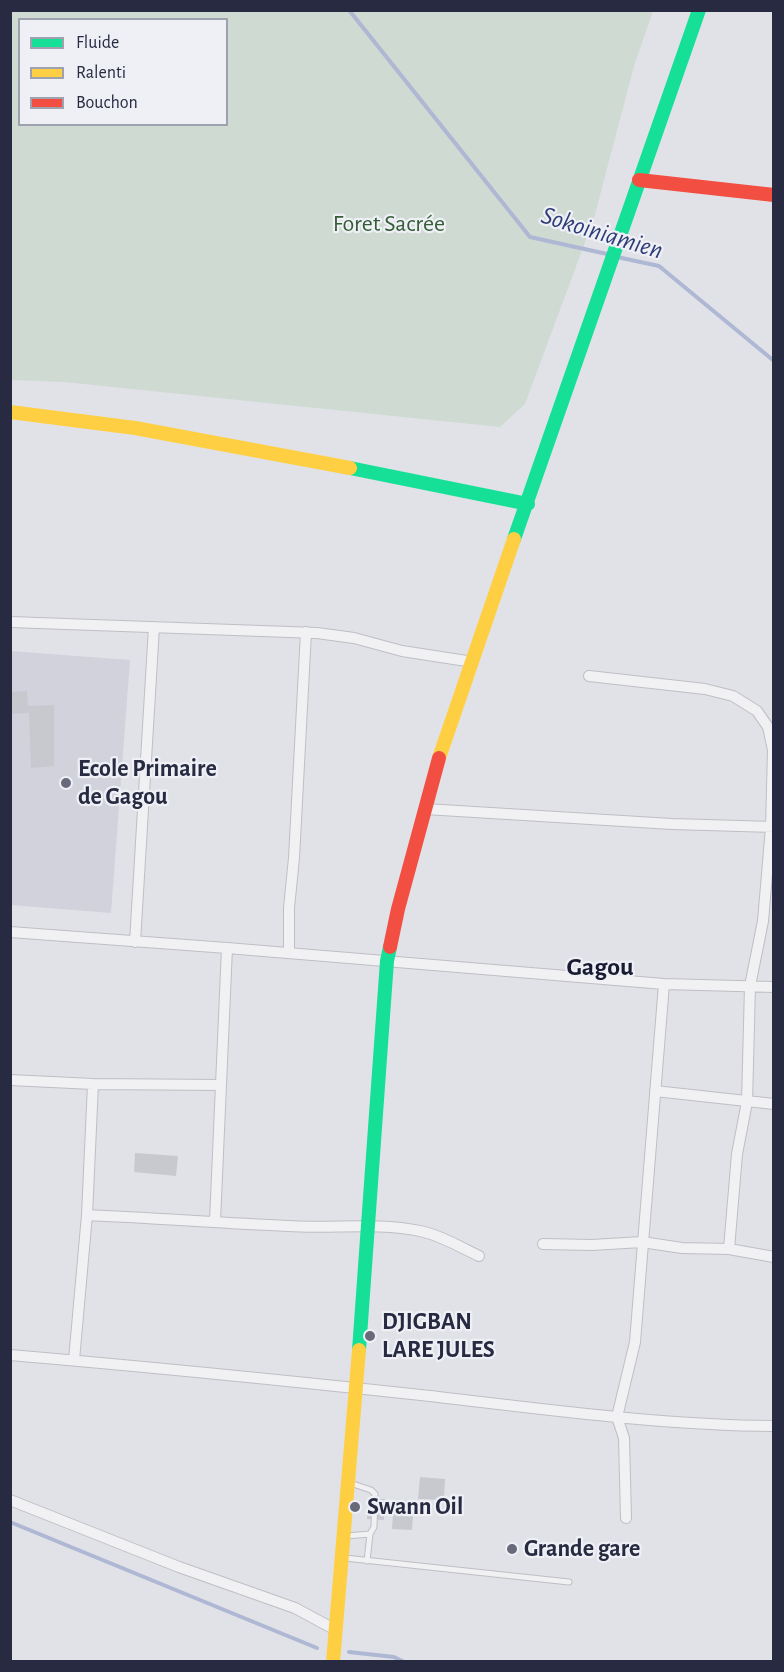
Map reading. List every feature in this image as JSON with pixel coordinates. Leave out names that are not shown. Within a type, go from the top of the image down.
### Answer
[{"type":"main road","points":[[333,1662],[387,961],[398,909],[437,764],[699,10]]},
{"type":"main road","points":[[639,180],[774,195]]},
{"type":"main road","points":[[10,412],[189,437],[528,504]]},
{"type":"street","points":[[10,622],[306,632],[354,638],[402,651],[473,662]]},
{"type":"street","points":[[135,942],[154,627]]},
{"type":"street","points":[[289,953],[289,908],[294,858],[306,632]]},
{"type":"street","points":[[589,676],[714,691],[733,696],[757,711],[768,727],[773,750],[772,827],[763,921],[750,986],[747,1102],[737,1154],[729,1249]]},
{"type":"street","points":[[425,809],[672,824],[772,827]]},
{"type":"street","points":[[10,932],[664,984],[774,987]]},
{"type":"street","points":[[215,1221],[227,948]]},
{"type":"street","points":[[626,1518],[624,1438],[617,1417],[635,1342],[664,984]]},
{"type":"street","points":[[10,1080],[93,1084],[220,1085]]},
{"type":"street","points":[[74,1360],[87,1215],[93,1084]]},
{"type":"street","points":[[655,1091],[774,1104]]},
{"type":"street","points":[[87,1215],[290,1227],[368,1226],[421,1231],[479,1256]]},
{"type":"street","points":[[543,1244],[592,1245],[642,1242],[682,1248],[729,1249],[774,1257]]},
{"type":"street","points":[[10,1355],[355,1388],[617,1417],[723,1426],[774,1426]]},
{"type":"street","points":[[10,1500],[179,1567],[295,1608],[334,1629]]},
{"type":"lane","points":[[346,1482],[371,1490],[375,1494],[374,1527],[370,1534],[367,1561]]},
{"type":"lane","points":[[342,1537],[370,1534]]},
{"type":"lane","points":[[340,1558],[569,1582]]},
{"type":"shaded area","name":"Ecole Primaire de Gagou","points":[[10,651],[130,660],[111,913],[11,905]]},
{"type":"green space","name":"Foret Sacrée","points":[[11,10],[653,11],[634,66],[594,218],[525,404],[500,427],[64,382],[11,380]]},
{"type":"building","name":"Ecole Primaire de Gagou","points":[[27,691],[28,706],[54,705],[54,766],[31,768],[29,713],[10,714],[10,692]]},
{"type":"building","points":[[135,1153],[178,1156],[176,1176],[134,1172]]},
{"type":"building","points":[[420,1477],[445,1479],[444,1500],[418,1499]]},
{"type":"building","points":[[368,1498],[385,1499],[384,1520],[367,1519]]},
{"type":"building","points":[[394,1500],[414,1501],[412,1530],[392,1529]]},
{"type":"waterway","name":"Sokoiniamien","points":[[349,10],[530,237],[607,254]]},
{"type":"waterway","name":"Sokoiniamien","points":[[617,257],[659,266],[774,361]]},
{"type":"waterway","points":[[10,1522],[317,1648]]},
{"type":"waterway","points":[[349,1652],[394,1657],[404,1662]]},
{"type":"traffic: fast","points":[[514,539],[699,10]]},
{"type":"traffic: fast","points":[[350,468],[528,504]]},
{"type":"traffic: fast","points":[[359,1350],[387,961],[390,947]]},
{"type":"traffic: slow","points":[[10,412],[135,428],[350,468]]},
{"type":"traffic: slow","points":[[439,758],[514,539]]},
{"type":"traffic: slow","points":[[333,1662],[359,1350]]},
{"type":"traffic: jam","points":[[639,180],[774,195]]},
{"type":"traffic: jam","points":[[390,947],[439,758]]},
{"type":"place","name":"Ecole Primaire de Gagou","points":[[66,783]]},
{"type":"place","name":"DJIGBAN LARE JULES","points":[[370,1336]]},
{"type":"place","name":"Swann Oil","points":[[355,1507]]},
{"type":"place","name":"Grande gare","points":[[512,1549]]},
{"type":"district","name":"Gagou","points":[[600,967]]}]
